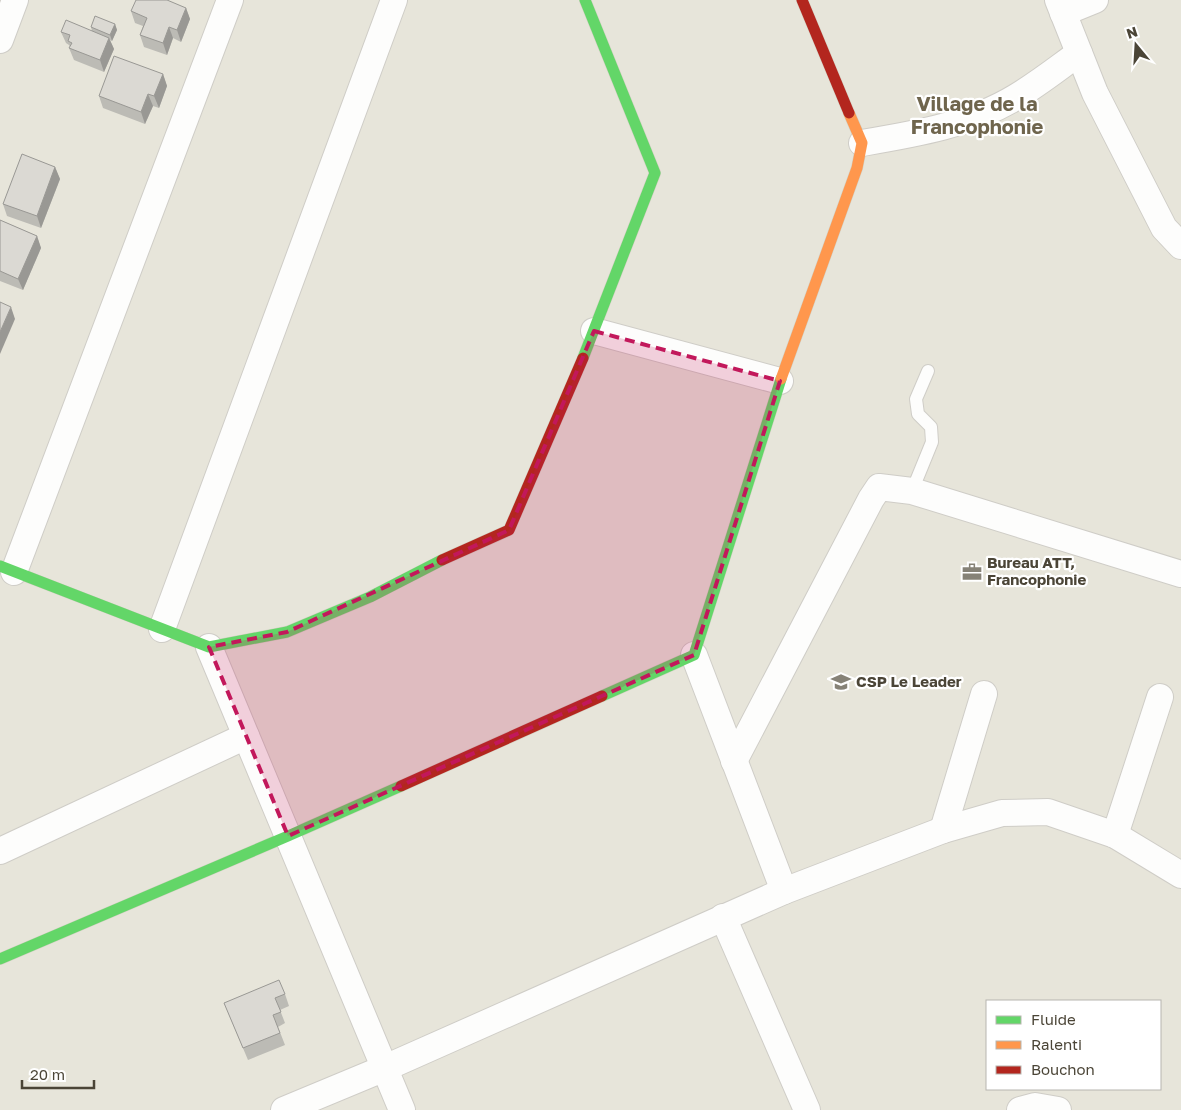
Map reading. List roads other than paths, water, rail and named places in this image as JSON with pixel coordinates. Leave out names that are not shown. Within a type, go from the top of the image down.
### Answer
[{"type":"street","points":[[0,40],[15,0]]},
{"type":"street","points":[[230,0],[7,569],[209,647],[287,632],[370,597],[439,560],[509,530],[594,331],[655,173],[585,0]]},
{"type":"street","points":[[162,629],[394,0]]},
{"type":"street","points":[[784,891],[694,655],[780,381],[857,168],[862,143],[802,0]]},
{"type":"street","points":[[1095,0],[1061,7],[1095,93],[1164,228],[1181,246]]},
{"type":"street","points":[[862,143],[933,130],[977,115],[1015,98],[1079,53]]},
{"type":"street","points":[[594,331],[780,381]]},
{"type":"street","points":[[734,761],[879,487],[912,491],[1181,574]]},
{"type":"street","points":[[209,647],[402,1110]]},
{"type":"street","points":[[0,959],[288,836],[694,655]]},
{"type":"street","points":[[943,830],[984,694]]},
{"type":"street","points":[[1115,834],[1160,697]]},
{"type":"street","points":[[0,851],[246,736]]},
{"type":"street","points":[[284,1110],[385,1068],[784,891],[943,830],[1002,813],[1048,812],[1115,834],[1181,875]]},
{"type":"street","points":[[723,917],[807,1110]]},
{"type":"street","points":[[1020,1110],[1035,1106],[1058,1110]]},
{"type":"lane","points":[[912,491],[932,442],[931,427],[918,414],[916,399],[928,371]]},
{"type":"place","name":"Bureau ATT, Francophonie","points":[[972,572]]},
{"type":"place","name":"CSP Le Leader","points":[[841,682]]},
{"type":"district","name":"Village de la Francophonie","points":[[977,116]]}]
